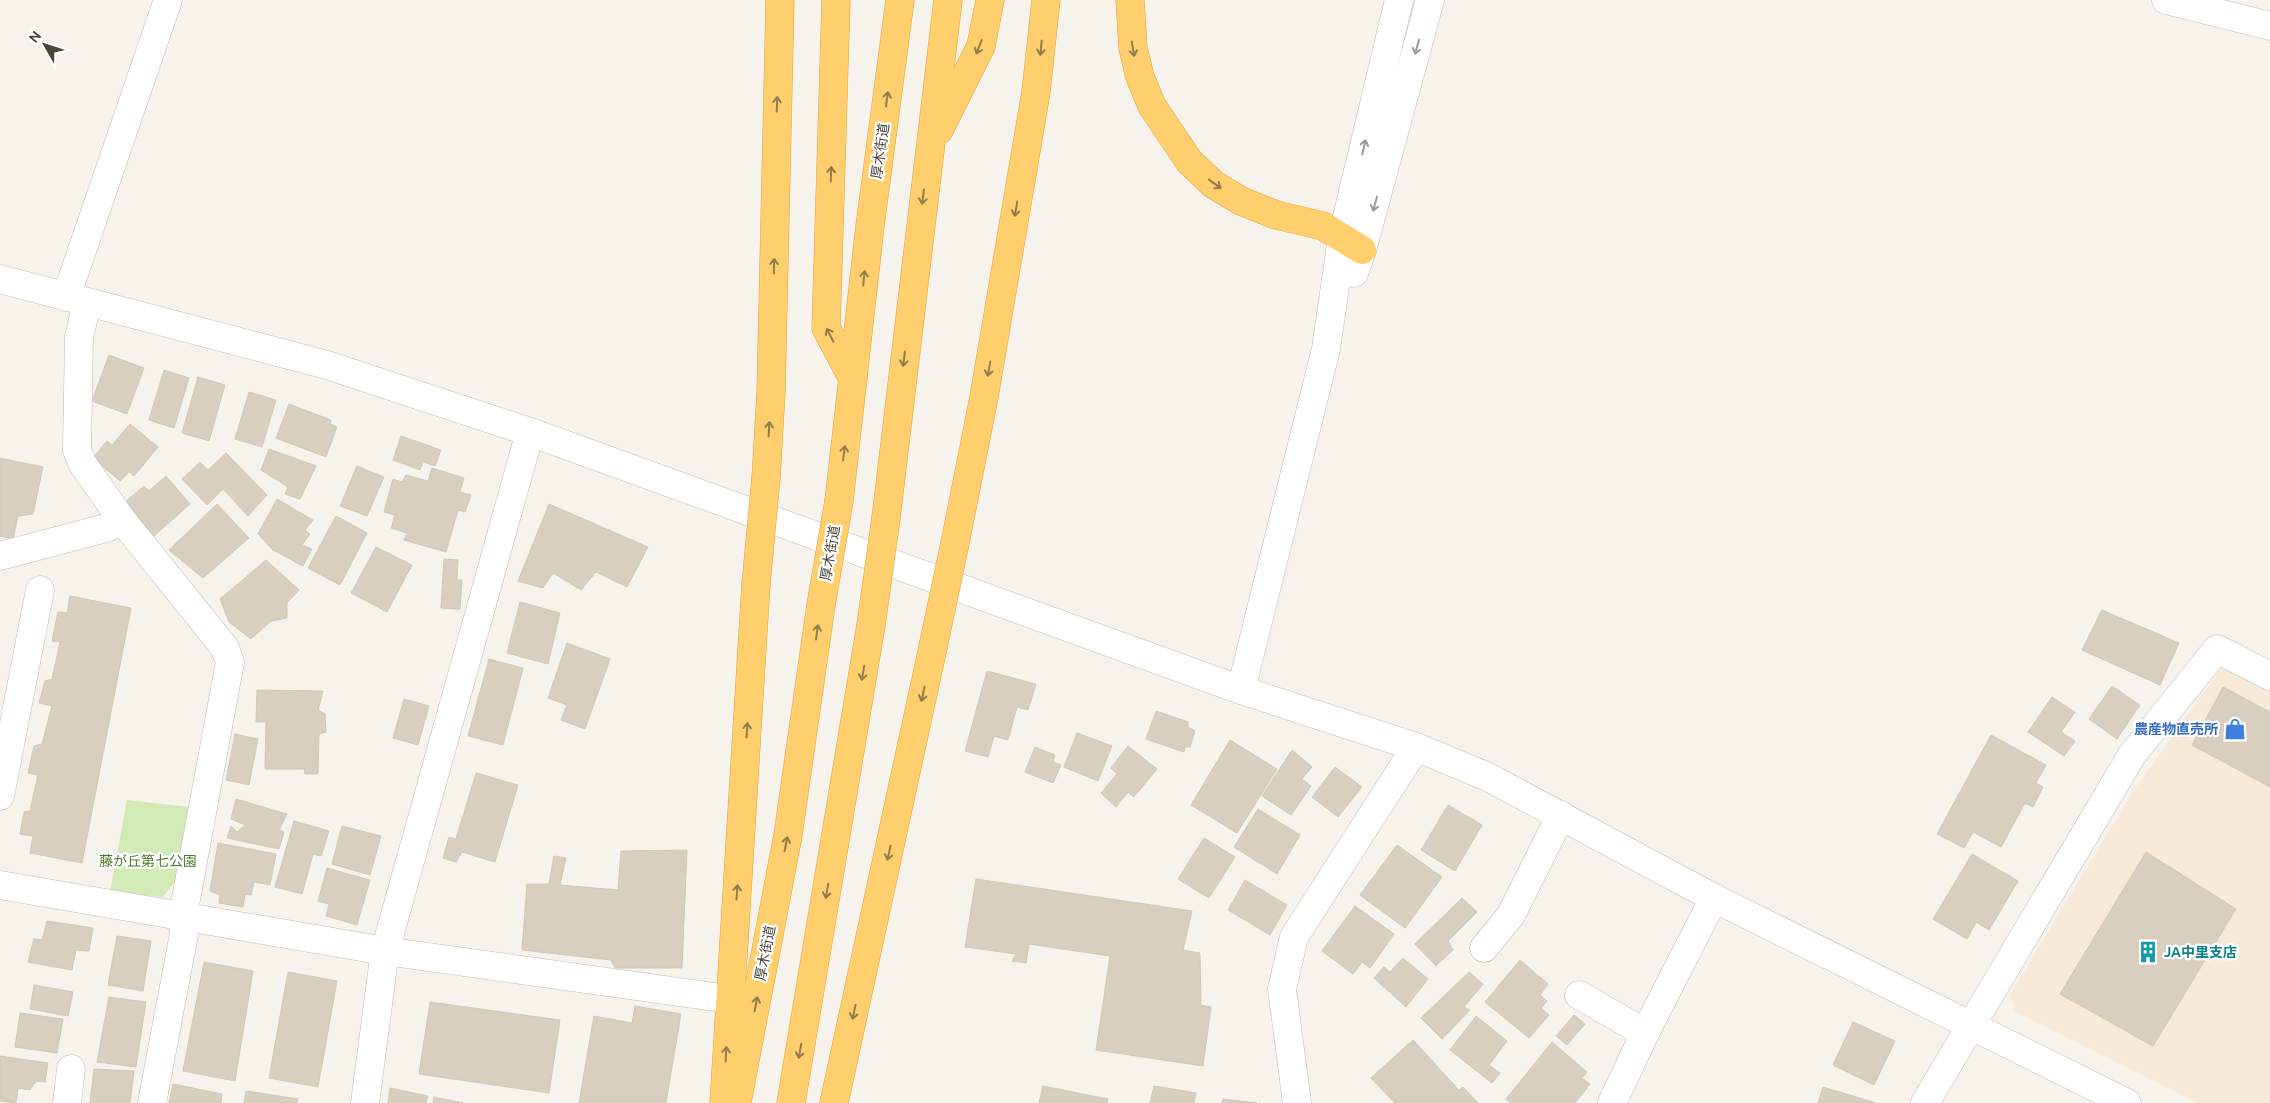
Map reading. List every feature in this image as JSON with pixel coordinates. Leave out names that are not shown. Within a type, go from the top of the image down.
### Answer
[{"type":"highway","points":[[724,1103],[756,584],[766,478],[772,354],[780,0]]},
{"type":"highway","points":[[836,0],[826,328],[853,379]]},
{"type":"highway","name":"厚木街道","points":[[737,1103],[788,835],[821,605],[839,501],[870,226],[900,0]]},
{"type":"highway","points":[[791,1103],[871,625],[886,518],[948,0]]},
{"type":"highway","points":[[929,149],[980,46],[990,0]]},
{"type":"highway","points":[[834,1103],[933,647],[984,397],[1036,92],[1046,0]]},
{"type":"highway","points":[[1130,0],[1133,48],[1140,77],[1152,106],[1189,161],[1213,184],[1240,201],[1276,215],[1323,226],[1352,244]]},
{"type":"street","points":[[152,1103],[184,934],[183,915],[230,662],[225,648],[122,520],[82,463],[77,450],[79,337],[76,300],[168,0]]},
{"type":"street","points":[[1241,690],[1352,244],[1399,0]]},
{"type":"street","points":[[1352,244],[1430,0]]},
{"type":"street","points":[[2166,0],[2270,26]]},
{"type":"street","points":[[0,279],[327,365],[530,432],[1241,690],[1416,747],[1488,776],[1714,898],[2127,1103]]},
{"type":"street","points":[[365,1103],[385,950],[530,432]]},
{"type":"street","points":[[0,556],[106,528],[122,520]]},
{"type":"street","points":[[0,796],[5,739],[40,590]]},
{"type":"street","points":[[1925,1103],[2132,755],[2217,649],[2270,676]]},
{"type":"street","points":[[1297,1103],[1282,989],[1294,937],[1416,747]]},
{"type":"street","points":[[1484,948],[1511,916],[1561,815]]},
{"type":"street","points":[[0,885],[385,950],[729,999]]},
{"type":"street","points":[[1612,1103],[1645,1033],[1714,898]]},
{"type":"street","points":[[1579,995],[1645,1033]]},
{"type":"street","points":[[66,1103],[72,1068]]},
{"type":"shaded area","points":[[2223,666],[2270,691],[2270,1103],[2199,1103],[2015,1011],[2010,995],[2136,787]]},
{"type":"green space","name":"藤が丘第七公園","points":[[127,800],[188,807],[180,875],[163,897],[110,892]]},
{"type":"building","points":[[109,355],[144,368],[127,414],[92,401]]},
{"type":"building","points":[[164,370],[189,378],[174,428],[149,420]]},
{"type":"building","points":[[198,377],[225,385],[209,441],[182,433]]},
{"type":"building","points":[[249,392],[276,400],[262,447],[235,439]]},
{"type":"building","points":[[289,404],[331,420],[330,424],[337,427],[326,457],[276,438]]},
{"type":"building","points":[[130,424],[158,447],[134,476],[129,472],[120,481],[93,458],[107,441],[112,445]]},
{"type":"building","points":[[401,436],[441,450],[435,466],[423,462],[420,470],[393,460]]},
{"type":"building","points":[[269,449],[316,466],[300,499],[285,494],[288,487],[261,470]]},
{"type":"building","points":[[226,453],[267,495],[248,516],[223,489],[207,505],[182,479],[200,462],[208,470]]},
{"type":"building","points":[[0,458],[43,467],[33,514],[18,516],[13,539],[0,536]]},
{"type":"building","points":[[357,466],[384,477],[367,516],[340,506]]},
{"type":"building","points":[[432,468],[464,478],[460,492],[471,495],[465,512],[458,510],[446,552],[404,540],[407,533],[391,528],[395,515],[384,512],[393,479],[402,482],[406,475],[428,481]]},
{"type":"building","points":[[166,476],[190,504],[154,536],[124,503],[144,486],[149,491]]},
{"type":"building","points":[[277,499],[313,520],[305,530],[310,534],[302,545],[312,549],[303,566],[273,550],[258,534]]},
{"type":"building","points":[[217,504],[249,538],[203,578],[169,550]]},
{"type":"building","points":[[549,504],[648,547],[627,587],[596,572],[581,590],[553,573],[543,588],[518,581]]},
{"type":"building","points":[[336,516],[367,533],[340,585],[308,568]]},
{"type":"building","points":[[376,547],[412,565],[387,612],[351,593]]},
{"type":"building","points":[[444,559],[458,560],[457,580],[462,580],[460,609],[441,608]]},
{"type":"building","points":[[266,560],[299,590],[287,603],[287,618],[271,621],[251,639],[229,622],[220,599]]},
{"type":"building","points":[[70,596],[131,608],[82,863],[30,853],[33,836],[20,834],[24,812],[30,811],[38,775],[28,773],[34,746],[42,744],[52,706],[39,703],[45,681],[52,679],[60,642],[52,641],[58,612],[67,613]]},
{"type":"building","points":[[520,602],[560,613],[548,664],[507,653]]},
{"type":"building","points":[[2102,610],[2179,643],[2160,685],[2082,650]]},
{"type":"building","points":[[567,643],[610,659],[585,729],[561,720],[567,705],[548,698]]},
{"type":"building","points":[[489,659],[523,668],[503,745],[468,736]]},
{"type":"building","points":[[987,671],[1036,684],[1028,710],[1017,707],[1008,740],[994,736],[988,757],[965,751]]},
{"type":"building","points":[[2112,686],[2140,705],[2117,739],[2089,719]]},
{"type":"building","name":"農産物直売所","points":[[2223,687],[2270,712],[2270,787],[2192,745]]},
{"type":"building","points":[[257,690],[323,691],[318,710],[325,714],[326,732],[319,734],[318,774],[305,774],[304,769],[265,769],[266,722],[256,722]]},
{"type":"building","points":[[2052,697],[2075,712],[2061,732],[2075,741],[2064,756],[2028,732]]},
{"type":"building","points":[[404,699],[429,706],[418,745],[393,738]]},
{"type":"building","points":[[1156,711],[1188,722],[1188,727],[1195,731],[1190,747],[1185,747],[1184,752],[1146,739]]},
{"type":"building","points":[[1077,733],[1112,746],[1098,781],[1064,767]]},
{"type":"building","points":[[235,734],[258,739],[249,785],[226,780]]},
{"type":"building","points":[[1991,735],[2046,765],[2036,783],[2043,787],[2033,807],[2025,803],[2001,847],[1973,832],[1964,848],[1937,834]]},
{"type":"building","points":[[1230,740],[1277,769],[1237,833],[1191,805]]},
{"type":"building","points":[[1128,746],[1157,769],[1134,797],[1128,792],[1116,807],[1101,793],[1117,774],[1111,768]]},
{"type":"building","points":[[1035,747],[1055,755],[1053,762],[1061,765],[1053,783],[1025,772]]},
{"type":"building","points":[[1292,750],[1312,767],[1302,779],[1311,786],[1291,815],[1262,796]]},
{"type":"building","points":[[1335,767],[1362,787],[1338,817],[1312,797]]},
{"type":"building","points":[[476,773],[518,785],[495,862],[462,852],[456,862],[443,858],[449,837],[456,839]]},
{"type":"building","points":[[236,799],[287,814],[279,830],[284,832],[279,849],[227,838],[231,826],[237,832],[245,825],[231,819]]},
{"type":"building","points":[[1448,805],[1482,825],[1455,871],[1421,850]]},
{"type":"building","points":[[1258,809],[1300,835],[1277,874],[1234,847]]},
{"type":"building","points":[[294,821],[329,831],[321,856],[313,854],[302,894],[275,887]]},
{"type":"building","points":[[342,826],[381,836],[370,875],[332,864]]},
{"type":"building","points":[[1204,838],[1235,857],[1209,898],[1178,879]]},
{"type":"building","points":[[218,843],[276,854],[270,885],[254,882],[251,895],[245,894],[243,907],[219,903],[220,895],[210,891]]},
{"type":"building","points":[[1397,845],[1442,877],[1405,928],[1360,895]]},
{"type":"building","points":[[687,850],[682,968],[615,968],[611,960],[522,950],[527,884],[549,884],[554,856],[566,858],[560,885],[618,890],[621,851]]},
{"type":"building","name":"JA中里支店","points":[[2146,852],[2236,909],[2153,1046],[2060,994]]},
{"type":"building","points":[[1972,854],[2018,881],[1989,930],[1976,922],[1967,939],[1933,919]]},
{"type":"building","points":[[327,868],[370,880],[357,925],[326,916],[329,904],[318,901]]},
{"type":"building","points":[[976,879],[1192,911],[1183,950],[1200,953],[1201,1005],[1211,1007],[1203,1066],[1096,1050],[1110,956],[1029,944],[1026,963],[1012,961],[1016,954],[965,947]]},
{"type":"building","points":[[1245,880],[1287,905],[1270,935],[1228,910]]},
{"type":"building","points":[[1462,898],[1477,912],[1448,941],[1453,950],[1436,966],[1415,944]]},
{"type":"building","points":[[1355,906],[1394,934],[1370,968],[1362,962],[1353,974],[1322,951]]},
{"type":"building","points":[[47,921],[93,928],[89,951],[76,950],[72,970],[28,962],[34,939],[42,940]]},
{"type":"building","points":[[117,936],[151,941],[143,991],[108,985]]},
{"type":"building","points":[[1403,958],[1428,979],[1406,1007],[1374,978],[1384,967],[1390,972]]},
{"type":"building","points":[[1520,960],[1548,984],[1540,995],[1547,1001],[1541,1008],[1549,1015],[1529,1038],[1485,1002]]},
{"type":"building","points":[[204,962],[253,971],[235,1081],[183,1071]]},
{"type":"building","points":[[288,972],[337,981],[318,1087],[269,1078]]},
{"type":"building","points":[[1469,972],[1483,984],[1464,1007],[1470,1010],[1442,1039],[1421,1018]]},
{"type":"building","points":[[34,985],[73,992],[68,1016],[30,1009]]},
{"type":"building","points":[[109,997],[146,1002],[136,1067],[97,1062]]},
{"type":"building","points":[[430,1002],[560,1020],[549,1093],[419,1074]]},
{"type":"building","points":[[635,1006],[681,1014],[666,1103],[579,1103],[594,1016],[632,1023]]},
{"type":"building","points":[[20,1013],[63,1019],[57,1053],[15,1047]]},
{"type":"building","points":[[1574,1015],[1585,1024],[1567,1045],[1556,1036]]},
{"type":"building","points":[[1476,1016],[1507,1041],[1489,1065],[1500,1073],[1492,1083],[1450,1050]]},
{"type":"building","points":[[1853,1022],[1895,1041],[1874,1085],[1833,1065]]},
{"type":"building","points":[[1413,1040],[1459,1090],[1463,1087],[1478,1103],[1395,1103],[1371,1078]]},
{"type":"building","points":[[1552,1042],[1587,1072],[1582,1078],[1590,1084],[1575,1103],[1511,1103],[1506,1099]]},
{"type":"building","points":[[0,1056],[48,1063],[45,1082],[36,1081],[30,1090],[18,1088],[16,1103],[0,1101]]},
{"type":"building","points":[[94,1069],[134,1071],[130,1103],[90,1103]]},
{"type":"building","points":[[173,1084],[222,1094],[221,1103],[169,1103]]},
{"type":"building","points":[[1043,1086],[1108,1099],[1107,1103],[1039,1103]]},
{"type":"building","points":[[1154,1086],[1196,1093],[1194,1103],[1150,1103]]},
{"type":"building","points":[[1823,1087],[1876,1103],[1818,1103]]},
{"type":"building","points":[[390,1088],[428,1096],[426,1103],[388,1103]]},
{"type":"building","points":[[246,1091],[298,1099],[297,1103],[244,1103]]},
{"type":"building","points":[[434,1097],[463,1103],[433,1103]]},
{"type":"building","points":[[1223,1099],[1257,1103],[1222,1103]]},
{"type":"place","name":"農産物直売所","points":[[2235,729]]},
{"type":"place","name":"JA中里支店","points":[[2148,952]]}]
